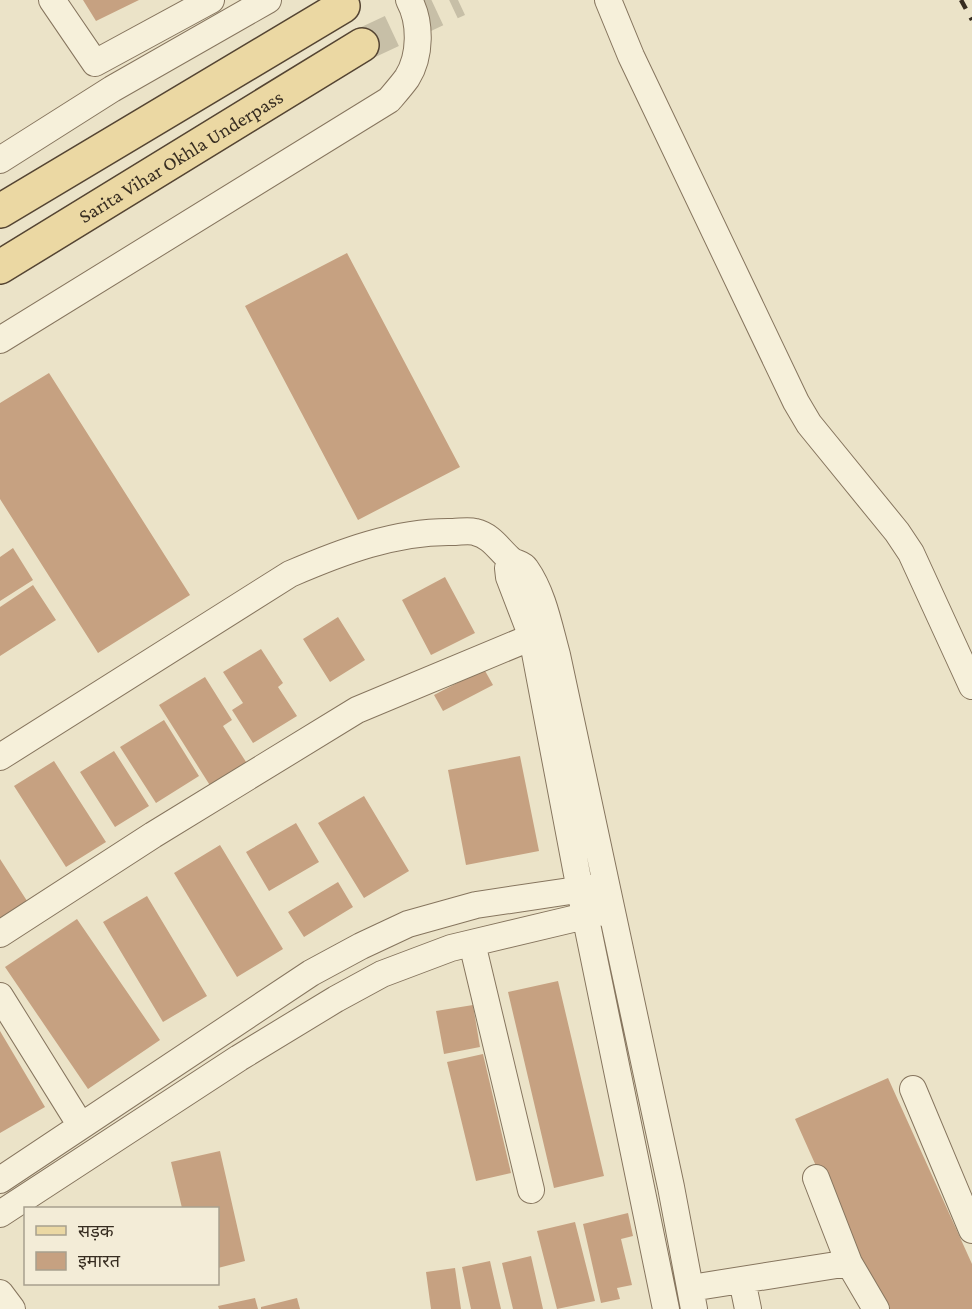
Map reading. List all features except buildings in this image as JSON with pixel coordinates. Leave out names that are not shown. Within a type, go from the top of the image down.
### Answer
[{"type":"main road","points":[[0,212],[343,6]]},
{"type":"main road","name":"Sarita Vihar Okhla Underpass","points":[[0,267],[362,45]]},
{"type":"street","points":[[52,0],[95,63],[208,2],[218,28]]},
{"type":"street","points":[[0,160],[112,89],[268,0]]},
{"type":"street","points":[[0,340],[389,100],[408,76],[416,58],[417,30],[409,0]]},
{"type":"street","points":[[608,0],[631,56],[796,402],[809,424],[897,532],[911,553],[972,686]]},
{"type":"street","points":[[0,757],[290,574],[335,555],[386,539],[439,532],[476,532],[495,542],[512,561],[522,565],[528,572],[545,609],[557,655],[611,910],[683,1304]]},
{"type":"street","points":[[512,561],[508,568],[509,577],[532,637],[583,902],[683,1304]]},
{"type":"street","points":[[0,934],[153,835],[357,710],[532,637]]},
{"type":"street","points":[[0,1214],[239,1058],[382,974],[583,902],[606,885]]},
{"type":"street","points":[[0,1180],[311,974],[361,946],[408,924],[476,905],[583,902],[611,910]]},
{"type":"street","points":[[471,943],[531,1190]]},
{"type":"street","points":[[0,996],[81,1126]]},
{"type":"street","points":[[913,1089],[972,1230]]},
{"type":"street","points":[[816,1178],[849,1263],[876,1309]]},
{"type":"street","points":[[683,1304],[742,1280],[849,1263]]},
{"type":"street","points":[[742,1280],[748,1309]]},
{"type":"street","points":[[0,1293],[12,1309]]},
{"type":"tunnel","points":[[362,45],[458,0]]},
{"type":"railway","points":[[961,0],[972,20]]}]
